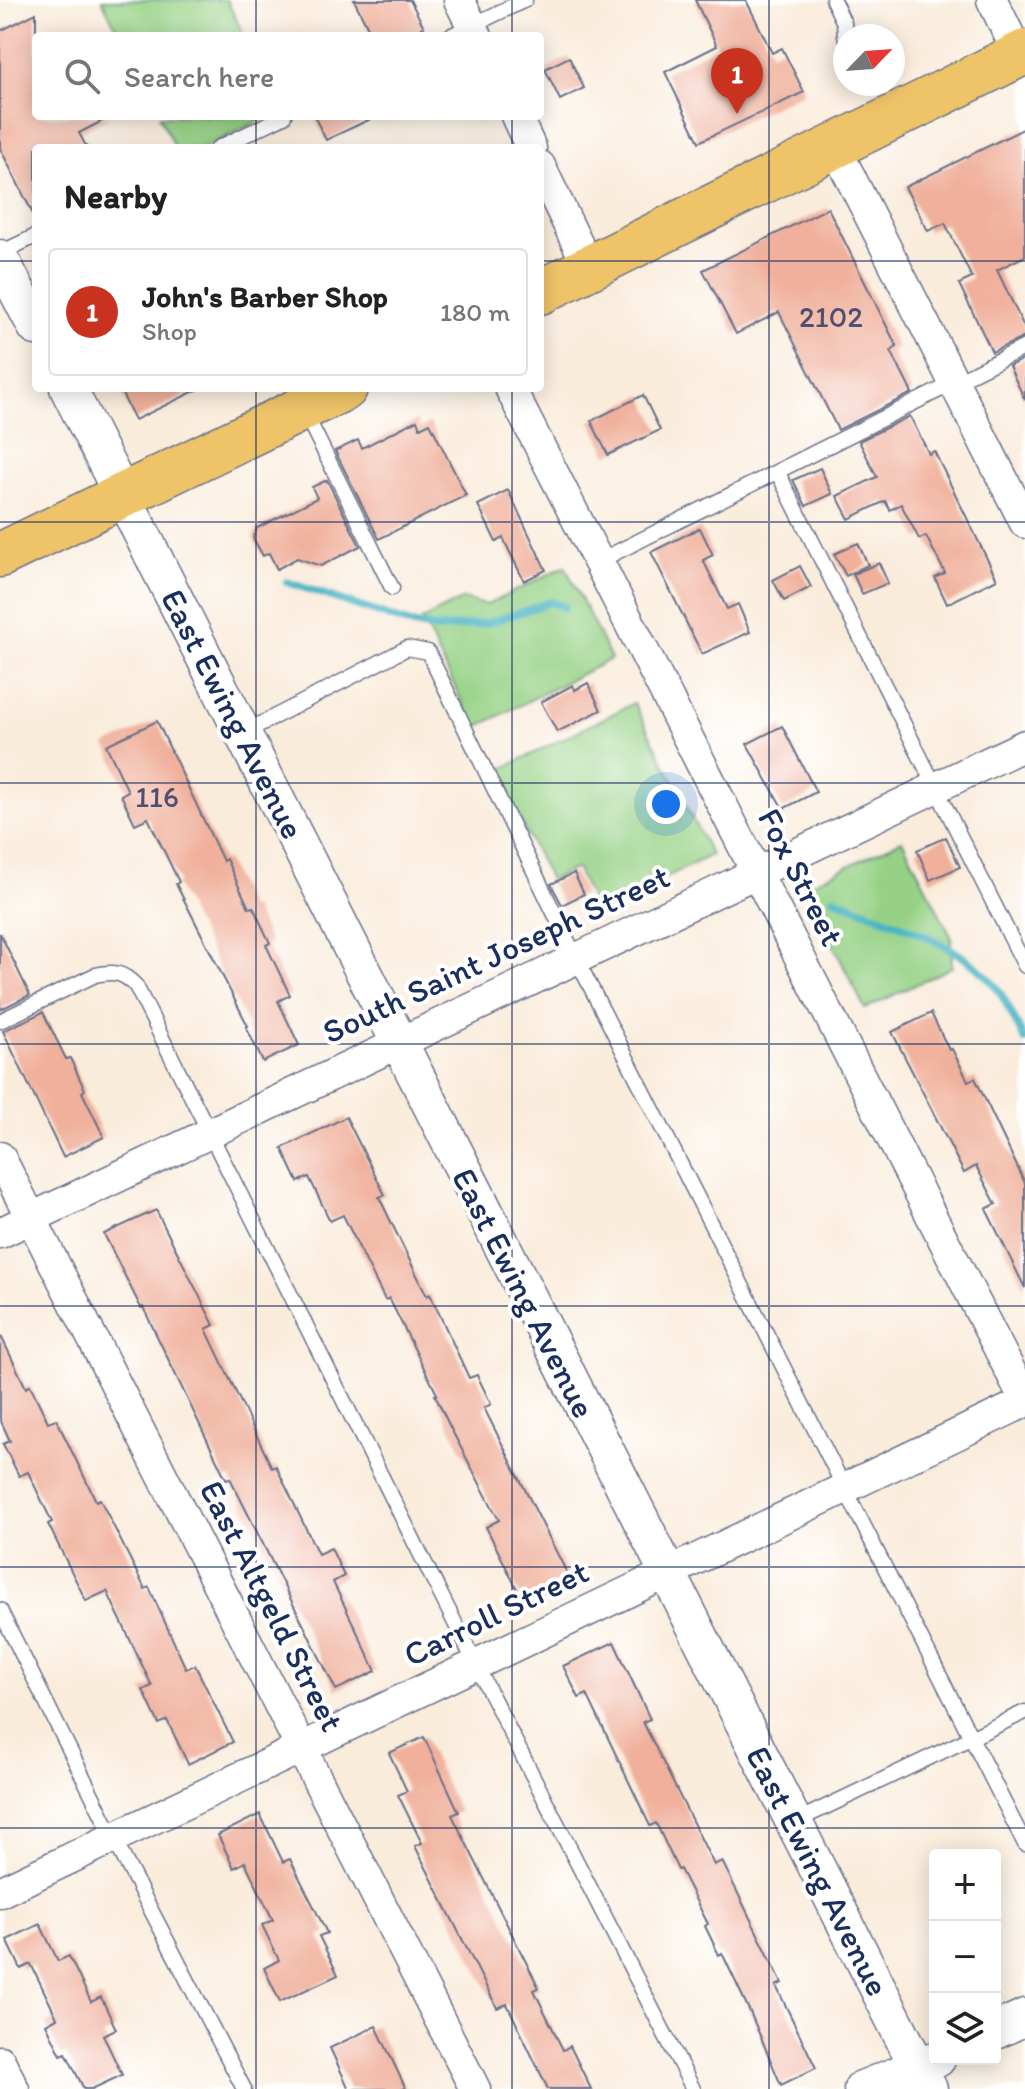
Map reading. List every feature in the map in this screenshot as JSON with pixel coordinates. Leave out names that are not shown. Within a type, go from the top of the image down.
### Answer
[{"type":"main road","points":[[544,290],[1019,59]]},
{"type":"main road","points":[[0,555],[337,392]]},
{"type":"street","points":[[992,0],[1019,59]]},
{"type":"street","points":[[518,120],[529,144]]},
{"type":"street","points":[[835,147],[1025,523]]},
{"type":"street","points":[[544,174],[589,268]]},
{"type":"street","points":[[0,255],[32,319]]},
{"type":"street","name":"East Ewing Avenue","points":[[70,392],[666,1574],[793,1822],[928,2072]]},
{"type":"street","name":"Fox Street","points":[[512,392],[1025,1401]]},
{"type":"street","name":"South Saint Joseph Street","points":[[0,1233],[1025,745]]},
{"type":"street","name":"East Altgeld Street","points":[[0,1157],[475,2089]]},
{"type":"street","name":"Carroll Street","points":[[0,1892],[1025,1401]]},
{"type":"street","points":[[1001,2028],[1025,2017]]},
{"type":"street","points":[[0,2061],[14,2089]]},
{"type":"street","points":[[862,2089],[928,2072]]},
{"type":"lane","points":[[464,24],[525,0]]},
{"type":"lane","points":[[833,0],[844,24]]},
{"type":"lane","points":[[226,144],[276,120]]},
{"type":"lane","points":[[0,255],[32,238]]},
{"type":"lane","points":[[597,562],[1025,347]]},
{"type":"lane","points":[[303,408],[392,588]]},
{"type":"lane","points":[[778,473],[1025,966]]},
{"type":"lane","points":[[243,733],[407,648],[428,652],[576,958],[1025,1844]]},
{"type":"lane","points":[[0,1021],[95,975],[109,972],[124,974],[136,986],[476,1665],[693,2089]]},
{"type":"lane","points":[[0,1610],[244,2089]]},
{"type":"lane","points":[[793,1822],[1025,1712]]},
{"type":"green space","points":[[102,0],[227,0],[242,32],[118,32]]},
{"type":"green space","points":[[161,120],[261,120],[211,144],[173,144]]},
{"type":"green space","points":[[565,566],[611,659],[475,728],[422,620],[463,599],[487,605]]},
{"type":"green space","points":[[634,703],[711,855],[597,912],[576,868],[550,880],[496,772]]},
{"type":"green space","points":[[902,840],[951,936],[952,967],[865,1009],[804,887]]},
{"type":"building","points":[[354,0],[410,0],[424,27],[415,32],[370,32]]},
{"type":"building","points":[[695,0],[746,0],[772,53],[782,48],[804,92],[699,142],[665,72],[717,46]]},
{"type":"building","points":[[36,13],[36,32],[32,32],[32,120],[104,120],[79,133],[85,144],[32,144],[32,212],[0,148],[0,31]]},
{"type":"building","points":[[569,57],[584,88],[560,100],[545,69]]},
{"type":"building","points":[[316,120],[368,120],[326,140]]},
{"type":"building","points":[[1025,128],[1025,256],[997,270],[1025,329],[1025,337],[992,352],[959,284],[972,278],[945,223],[928,231],[905,187]]},
{"type":"building","points":[[828,208],[897,347],[891,351],[912,393],[838,430],[779,312],[736,334],[703,270]]},
{"type":"building","points":[[1025,358],[1025,400],[1009,366]]},
{"type":"building","points":[[121,392],[193,392],[135,420]]},
{"type":"building","points":[[643,395],[660,430],[608,455],[591,421]]},
{"type":"building","points":[[910,416],[929,454],[934,451],[997,579],[947,604],[935,578],[945,573],[926,536],[919,539],[901,504],[890,510],[885,501],[849,519],[837,496],[877,477],[859,441]]},
{"type":"building","points":[[417,420],[420,428],[430,423],[466,495],[379,539],[335,451],[358,440],[362,448]]},
{"type":"building","points":[[820,468],[832,494],[806,506],[793,480]]},
{"type":"building","points":[[327,480],[360,546],[321,566],[297,558],[277,569],[269,553],[263,556],[253,538],[257,528],[317,498],[312,487]]},
{"type":"building","points":[[508,490],[546,570],[524,581],[503,538],[496,542],[478,505]]},
{"type":"building","points":[[700,528],[713,555],[703,560],[727,609],[738,604],[750,632],[702,654],[651,552]]},
{"type":"building","points":[[858,543],[868,565],[846,576],[834,554]]},
{"type":"building","points":[[879,563],[888,583],[862,594],[853,574]]},
{"type":"building","points":[[800,566],[811,587],[784,601],[773,580]]},
{"type":"building","points":[[588,683],[601,710],[557,732],[541,702],[573,685],[575,690]]},
{"type":"building","points":[[157,721],[223,861],[226,859],[249,908],[253,907],[270,943],[266,945],[290,995],[278,1001],[299,1045],[263,1062],[176,884],[179,882],[148,818],[135,824],[121,795],[128,791],[106,745]]},
{"type":"building","points":[[782,726],[816,792],[783,809],[747,744]]},
{"type":"building","points":[[946,837],[960,867],[930,880],[917,850]]},
{"type":"building","points":[[574,873],[584,894],[562,905],[551,884]]},
{"type":"building","points":[[0,933],[30,995],[1,1009],[0,1006]]},
{"type":"building","points":[[43,1012],[66,1059],[70,1058],[85,1090],[82,1092],[104,1137],[63,1157],[3,1031]]},
{"type":"building","points":[[931,1013],[968,1081],[975,1078],[1025,1183],[1025,1288],[986,1209],[996,1204],[976,1166],[964,1173],[892,1032]]},
{"type":"building","points":[[346,1117],[385,1195],[379,1197],[427,1296],[430,1294],[469,1378],[477,1375],[491,1404],[484,1408],[571,1581],[524,1603],[486,1527],[499,1520],[449,1425],[389,1298],[385,1300],[343,1215],[330,1221],[309,1177],[298,1182],[282,1148]]},
{"type":"building","points":[[156,1210],[214,1325],[206,1329],[272,1468],[276,1466],[318,1554],[331,1548],[344,1576],[333,1582],[376,1671],[336,1690],[104,1234]]},
{"type":"building","points":[[0,1334],[26,1388],[30,1385],[48,1422],[56,1419],[96,1501],[100,1499],[145,1589],[149,1587],[186,1669],[195,1665],[233,1742],[188,1764],[167,1720],[159,1724],[143,1690],[152,1686],[107,1591],[86,1601],[48,1524],[52,1522],[28,1472],[19,1476],[3,1444],[10,1441],[0,1419]]},
{"type":"building","points":[[614,1642],[650,1719],[643,1722],[714,1865],[722,1861],[782,1983],[776,1986],[816,2068],[781,2085],[750,2012],[722,1953],[719,1955],[705,1926],[708,1924],[680,1869],[656,1823],[650,1826],[587,1694],[579,1698],[563,1666]]},
{"type":"building","points":[[424,1737],[459,1812],[452,1815],[539,1988],[534,1990],[563,2050],[570,2046],[591,2089],[548,2089],[507,2004],[497,2008],[415,1846],[422,1843],[398,1795],[407,1791],[389,1753]]},
{"type":"building","points":[[260,1814],[283,1862],[290,1859],[327,1933],[319,1936],[338,1975],[280,2002],[264,1968],[279,1960],[262,1925],[273,1920],[245,1862],[234,1868],[218,1835]]},
{"type":"building","points":[[40,1924],[58,1961],[69,1956],[91,2002],[101,1997],[116,2029],[103,2035],[122,2075],[92,2089],[84,2089],[66,2053],[61,2055],[46,2024],[57,2018],[31,1964],[21,1969],[7,1940]]},
{"type":"building","points":[[376,2026],[406,2089],[349,2089],[330,2048]]},
{"type":"waterway","points":[[287,582],[411,624],[438,629],[488,623],[551,602],[564,607]]},
{"type":"waterway","points":[[834,898],[924,935],[967,959],[999,991],[1025,1040]]},
{"type":"place","name":"John's Barber Shop","points":[[737,114]]}]
